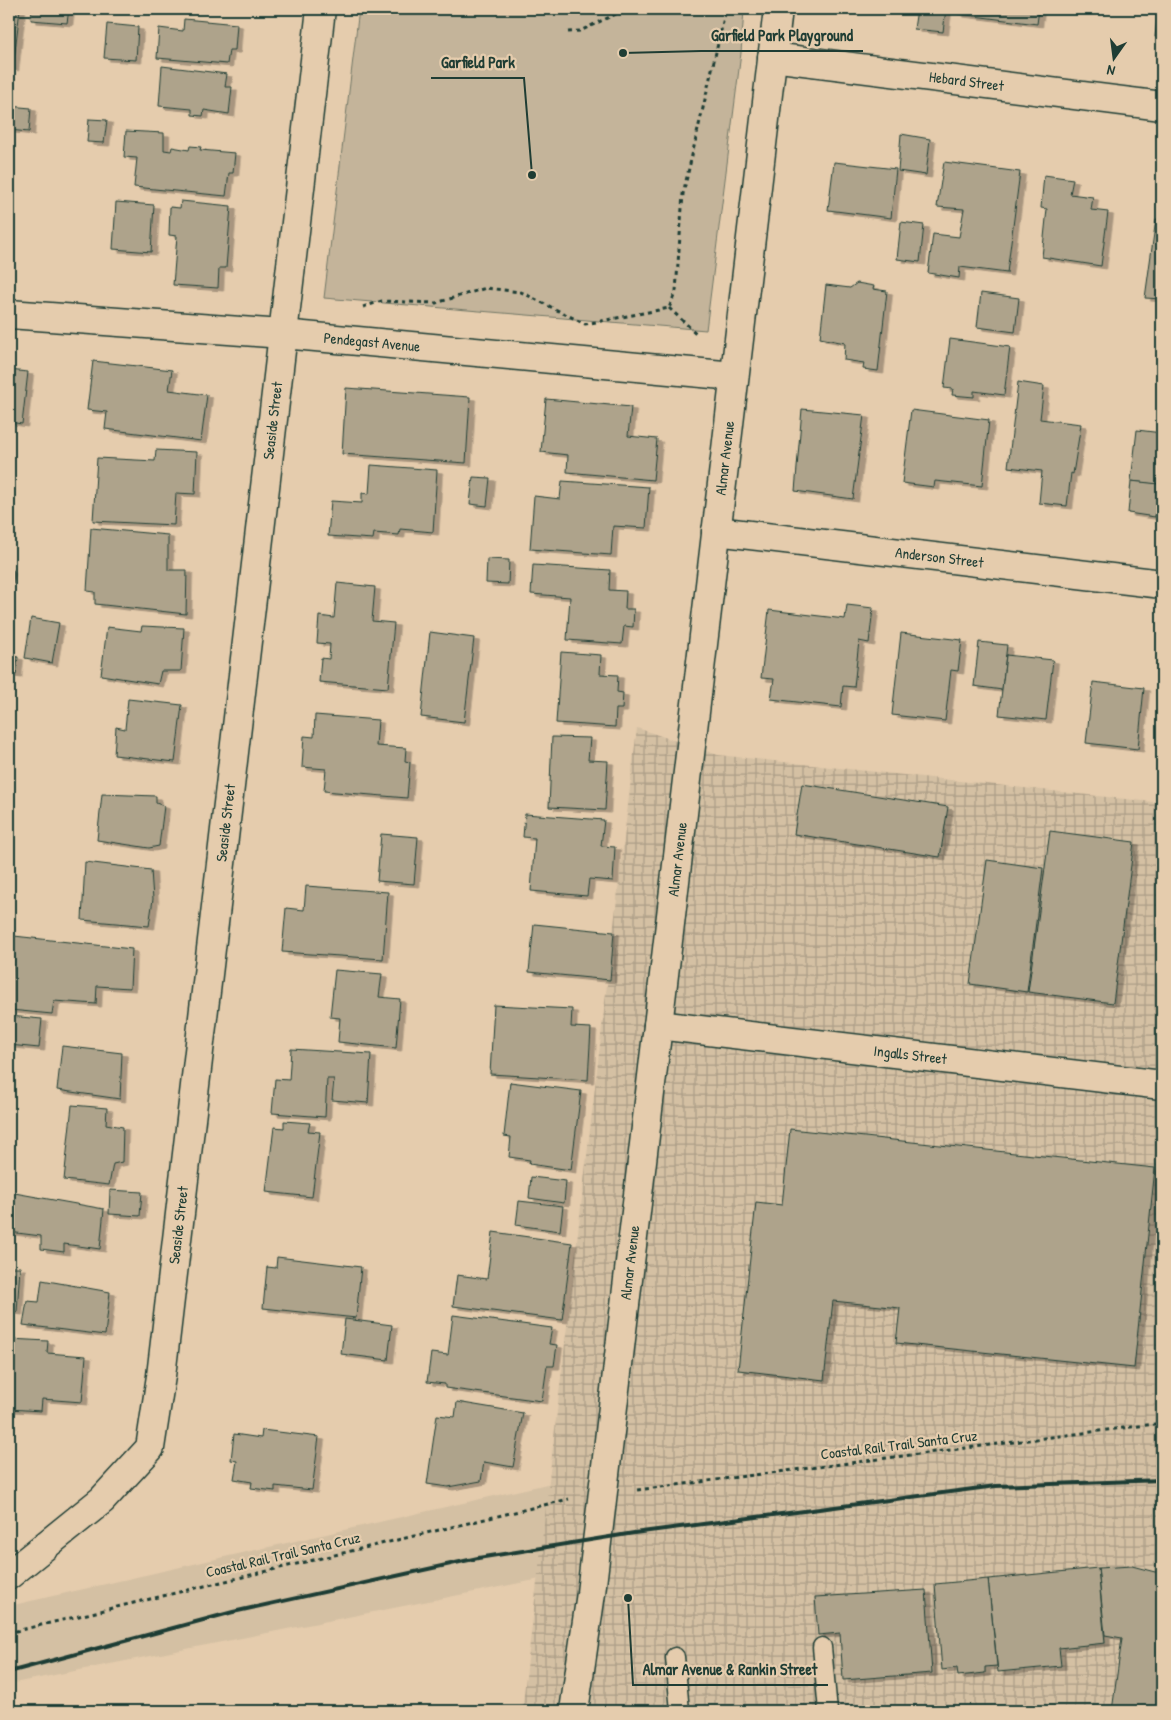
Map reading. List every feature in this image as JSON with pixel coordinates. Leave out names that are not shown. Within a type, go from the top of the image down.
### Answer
[{"type":"street","name":"Seaside Street","points":[[9,1575],[102,1500],[150,1448],[163,1366],[321,9]]},
{"type":"street","name":"Almar Avenue","points":[[574,1711],[591,1593],[778,9]]},
{"type":"street","name":"Hebard Street","points":[[772,57],[1162,106]]},
{"type":"street","name":"Pendegast Avenue","points":[[9,314],[283,334],[734,376]]},
{"type":"street","name":"Anderson Street","points":[[716,531],[1162,584]]},
{"type":"street","name":"Ingalls Street","points":[[658,1025],[1162,1085]]},
{"type":"lane","points":[[822,1647],[828,1711]]},
{"type":"lane","points":[[675,1657],[680,1711]]},
{"type":"path","points":[[568,32],[580,31],[622,11],[633,9]]},
{"type":"path","points":[[670,308],[676,291],[683,194],[726,9]]},
{"type":"path","points":[[355,310],[382,301],[436,303],[486,288],[521,292],[585,324],[670,308]]},
{"type":"path","points":[[670,308],[698,335]]},
{"type":"path","name":"Coastal Rail Trail Santa Cruz","points":[[639,1490],[1162,1423]]},
{"type":"path","name":"Coastal Rail Trail Santa Cruz","points":[[9,1628],[12,1632],[560,1500]]},
{"type":"shaded area","points":[[359,9],[744,9],[741,53],[706,330],[324,298]]},
{"type":"shaded area","points":[[637,728],[718,755],[1162,803],[1162,1711],[522,1711]]},
{"type":"shaded area","points":[[591,1474],[581,1571],[9,1684],[9,1606]]},
{"type":"building","points":[[9,9],[20,9],[13,68],[9,67]]},
{"type":"building","points":[[32,9],[69,9],[67,23],[31,20]]},
{"type":"building","points":[[917,9],[946,9],[943,32],[914,29]]},
{"type":"building","points":[[958,9],[1039,9],[1037,24],[958,14]]},
{"type":"building","points":[[1158,9],[1162,9],[1162,37],[1155,37]]},
{"type":"building","points":[[184,19],[237,24],[235,50],[229,50],[227,64],[157,58],[159,28],[183,31]]},
{"type":"building","points":[[107,24],[138,27],[136,60],[104,58]]},
{"type":"building","points":[[162,66],[227,74],[225,87],[232,87],[229,114],[204,110],[203,116],[192,115],[192,109],[159,106]]},
{"type":"building","points":[[9,106],[31,108],[29,132],[9,130]]},
{"type":"building","points":[[89,119],[107,120],[104,143],[87,142]]},
{"type":"building","points":[[126,131],[164,133],[164,150],[171,151],[172,147],[189,150],[190,146],[201,147],[200,150],[235,153],[233,173],[229,173],[226,196],[134,187],[137,158],[124,157]]},
{"type":"building","points":[[901,134],[930,139],[926,175],[898,171]]},
{"type":"building","points":[[834,162],[896,169],[891,218],[828,210]]},
{"type":"building","points":[[944,162],[1020,172],[1007,273],[960,267],[959,278],[928,273],[933,234],[959,237],[964,209],[937,207]]},
{"type":"building","points":[[1044,175],[1073,179],[1070,194],[1093,197],[1091,210],[1108,212],[1101,266],[1042,257],[1047,209],[1041,208]]},
{"type":"building","points":[[181,201],[231,206],[226,268],[219,268],[218,288],[173,285],[177,236],[169,235],[170,207],[180,208]]},
{"type":"building","points":[[116,202],[154,205],[151,252],[113,249]]},
{"type":"building","points":[[1156,219],[1162,220],[1162,299],[1145,298]]},
{"type":"building","points":[[901,222],[924,225],[920,262],[897,259]]},
{"type":"building","points":[[857,283],[874,286],[873,289],[887,291],[878,371],[863,369],[864,363],[844,360],[845,343],[820,338],[826,285],[850,288]]},
{"type":"building","points":[[981,293],[1019,298],[1015,332],[977,327]]},
{"type":"building","points":[[950,339],[1010,347],[1004,395],[974,391],[974,397],[952,395],[953,389],[944,388]]},
{"type":"building","points":[[93,361],[172,370],[169,390],[207,395],[201,441],[105,429],[107,412],[87,410]]},
{"type":"building","points":[[9,370],[28,372],[22,424],[9,422]]},
{"type":"building","points":[[1018,382],[1044,386],[1040,419],[1081,424],[1073,474],[1071,473],[1067,506],[1039,503],[1042,471],[1008,467]]},
{"type":"building","points":[[346,388],[470,397],[466,463],[342,454]]},
{"type":"building","points":[[546,399],[631,407],[628,436],[657,439],[653,480],[567,472],[568,455],[541,452]]},
{"type":"building","points":[[802,409],[864,415],[853,499],[795,491]]},
{"type":"building","points":[[911,410],[989,420],[982,486],[935,481],[934,487],[902,483]]},
{"type":"building","points":[[1137,430],[1162,433],[1162,485],[1131,481]]},
{"type":"building","points":[[156,450],[197,452],[195,494],[176,493],[174,525],[93,521],[97,458],[155,461]]},
{"type":"building","points":[[371,465],[437,470],[433,532],[400,529],[399,535],[374,533],[373,539],[328,536],[331,501],[362,503],[362,493],[369,494]]},
{"type":"building","points":[[473,477],[490,478],[487,506],[470,504]]},
{"type":"building","points":[[562,481],[649,487],[646,528],[613,526],[611,555],[530,549],[534,496],[560,499]]},
{"type":"building","points":[[1131,481],[1159,484],[1155,517],[1128,513]]},
{"type":"building","points":[[91,528],[168,535],[168,570],[187,570],[186,614],[95,604],[95,592],[87,591]]},
{"type":"building","points":[[487,559],[509,560],[508,584],[486,583]]},
{"type":"building","points":[[533,565],[610,570],[609,590],[626,591],[625,609],[634,609],[633,627],[624,626],[622,644],[567,640],[570,597],[531,594]]},
{"type":"building","points":[[337,583],[375,587],[372,621],[394,623],[388,688],[319,682],[321,658],[329,659],[330,644],[317,643],[319,616],[334,618]]},
{"type":"building","points":[[847,605],[873,608],[869,643],[859,641],[854,687],[843,686],[841,707],[771,699],[774,679],[761,678],[769,610],[845,619]]},
{"type":"building","points":[[31,618],[59,623],[52,663],[25,658]]},
{"type":"building","points":[[142,626],[184,628],[181,671],[161,671],[158,684],[101,675],[107,627],[141,631]]},
{"type":"building","points":[[430,632],[474,638],[464,722],[421,717]]},
{"type":"building","points":[[901,633],[962,640],[958,671],[951,670],[945,721],[892,715]]},
{"type":"building","points":[[979,642],[1007,645],[1002,690],[974,686]]},
{"type":"building","points":[[561,652],[601,655],[600,674],[618,675],[617,692],[623,693],[622,709],[616,709],[615,727],[556,723]]},
{"type":"building","points":[[9,655],[18,657],[16,675],[9,674]]},
{"type":"building","points":[[1006,655],[1053,660],[1046,720],[999,715]]},
{"type":"building","points":[[1093,682],[1144,688],[1138,749],[1086,743]]},
{"type":"building","points":[[128,699],[182,705],[175,762],[114,755],[116,727],[125,729]]},
{"type":"building","points":[[315,715],[378,720],[376,746],[406,748],[405,761],[410,762],[407,798],[324,791],[326,769],[302,767],[304,736],[314,737]]},
{"type":"building","points":[[552,737],[590,738],[588,760],[608,761],[605,810],[549,807]]},
{"type":"building","points":[[802,784],[948,807],[940,857],[794,834]]},
{"type":"building","points":[[102,794],[156,796],[156,803],[164,806],[159,846],[149,848],[97,840]]},
{"type":"building","points":[[525,814],[604,820],[601,846],[615,847],[613,881],[589,879],[587,896],[531,891],[535,838],[523,837]]},
{"type":"building","points":[[1050,831],[1134,842],[1113,1003],[1028,992]]},
{"type":"building","points":[[381,834],[418,837],[414,884],[377,881]]},
{"type":"building","points":[[987,860],[1043,868],[1027,992],[970,984]]},
{"type":"building","points":[[85,862],[151,870],[153,899],[149,926],[82,920]]},
{"type":"building","points":[[306,886],[388,892],[383,959],[282,952],[286,908],[304,910]]},
{"type":"building","points":[[534,924],[614,932],[610,980],[529,972]]},
{"type":"building","points":[[14,936],[132,949],[130,988],[97,986],[96,1004],[54,1001],[52,1014],[10,1010]]},
{"type":"building","points":[[335,970],[382,974],[379,997],[400,999],[396,1048],[338,1042],[340,1018],[330,1017]]},
{"type":"building","points":[[494,1005],[572,1009],[571,1027],[591,1028],[588,1080],[490,1074]]},
{"type":"building","points":[[9,1016],[42,1019],[39,1048],[9,1045]]},
{"type":"building","points":[[62,1046],[122,1053],[120,1099],[57,1090]]},
{"type":"building","points":[[291,1049],[371,1054],[368,1103],[332,1100],[334,1079],[327,1079],[325,1117],[272,1113],[275,1079],[289,1080]]},
{"type":"building","points":[[510,1082],[581,1091],[571,1170],[529,1164],[530,1160],[509,1157],[511,1137],[504,1136]]},
{"type":"building","points":[[72,1105],[107,1108],[106,1124],[123,1127],[122,1162],[113,1164],[109,1185],[64,1180]]},
{"type":"building","points":[[284,1121],[310,1123],[308,1131],[320,1132],[312,1197],[266,1192],[274,1127],[284,1128]]},
{"type":"building","points":[[790,1129],[1155,1168],[1134,1368],[896,1343],[900,1308],[833,1301],[824,1380],[738,1370],[756,1202],[782,1205]]},
{"type":"building","points":[[531,1177],[566,1181],[564,1203],[529,1198]]},
{"type":"building","points":[[110,1190],[142,1192],[140,1216],[109,1214]]},
{"type":"building","points":[[9,1192],[104,1209],[100,1249],[64,1244],[64,1252],[41,1249],[41,1236],[9,1232]]},
{"type":"building","points":[[519,1201],[563,1206],[560,1231],[516,1225]]},
{"type":"building","points":[[493,1232],[572,1243],[562,1320],[453,1306],[457,1275],[487,1279]]},
{"type":"building","points":[[277,1257],[361,1267],[356,1318],[263,1308],[267,1267],[276,1268]]},
{"type":"building","points":[[9,1267],[20,1267],[17,1312],[9,1311]]},
{"type":"building","points":[[42,1280],[110,1292],[105,1335],[23,1325],[27,1301],[39,1302]]},
{"type":"building","points":[[453,1315],[552,1328],[549,1344],[557,1345],[554,1366],[547,1366],[542,1401],[445,1388],[445,1384],[427,1382],[431,1353],[448,1355]]},
{"type":"building","points":[[345,1319],[392,1325],[388,1360],[341,1354]]},
{"type":"building","points":[[9,1339],[48,1341],[47,1353],[86,1356],[82,1402],[42,1399],[41,1411],[9,1409]]},
{"type":"building","points":[[457,1402],[523,1413],[513,1467],[484,1462],[481,1481],[448,1487],[427,1484],[437,1415],[455,1417]]},
{"type":"building","points":[[262,1430],[319,1437],[312,1490],[275,1486],[275,1491],[251,1488],[252,1482],[234,1479],[237,1461],[231,1460],[234,1434],[261,1438]]},
{"type":"building","points":[[1132,1566],[1155,1572],[1162,1571],[1162,1711],[1112,1711],[1122,1638],[1105,1635],[1098,1568]]},
{"type":"building","points":[[1098,1568],[1105,1643],[1059,1648],[1061,1666],[998,1672],[988,1579]]},
{"type":"building","points":[[988,1579],[997,1666],[985,1667],[985,1673],[958,1676],[957,1668],[942,1670],[935,1584]]},
{"type":"building","points":[[926,1590],[932,1673],[843,1680],[840,1633],[818,1635],[815,1597]]},
{"type":"waterway","points":[[9,580],[10,574]]},
{"type":"railway","points":[[9,1672],[233,1612],[478,1558],[634,1533],[996,1486],[1162,1480]]},
{"type":"place","name":"Garfield Park Playground","points":[[623,53]]},
{"type":"place","name":"Garfield Park","points":[[532,175]]},
{"type":"place","name":"Almar Avenue & Rankin Street","points":[[628,1598]]}]
